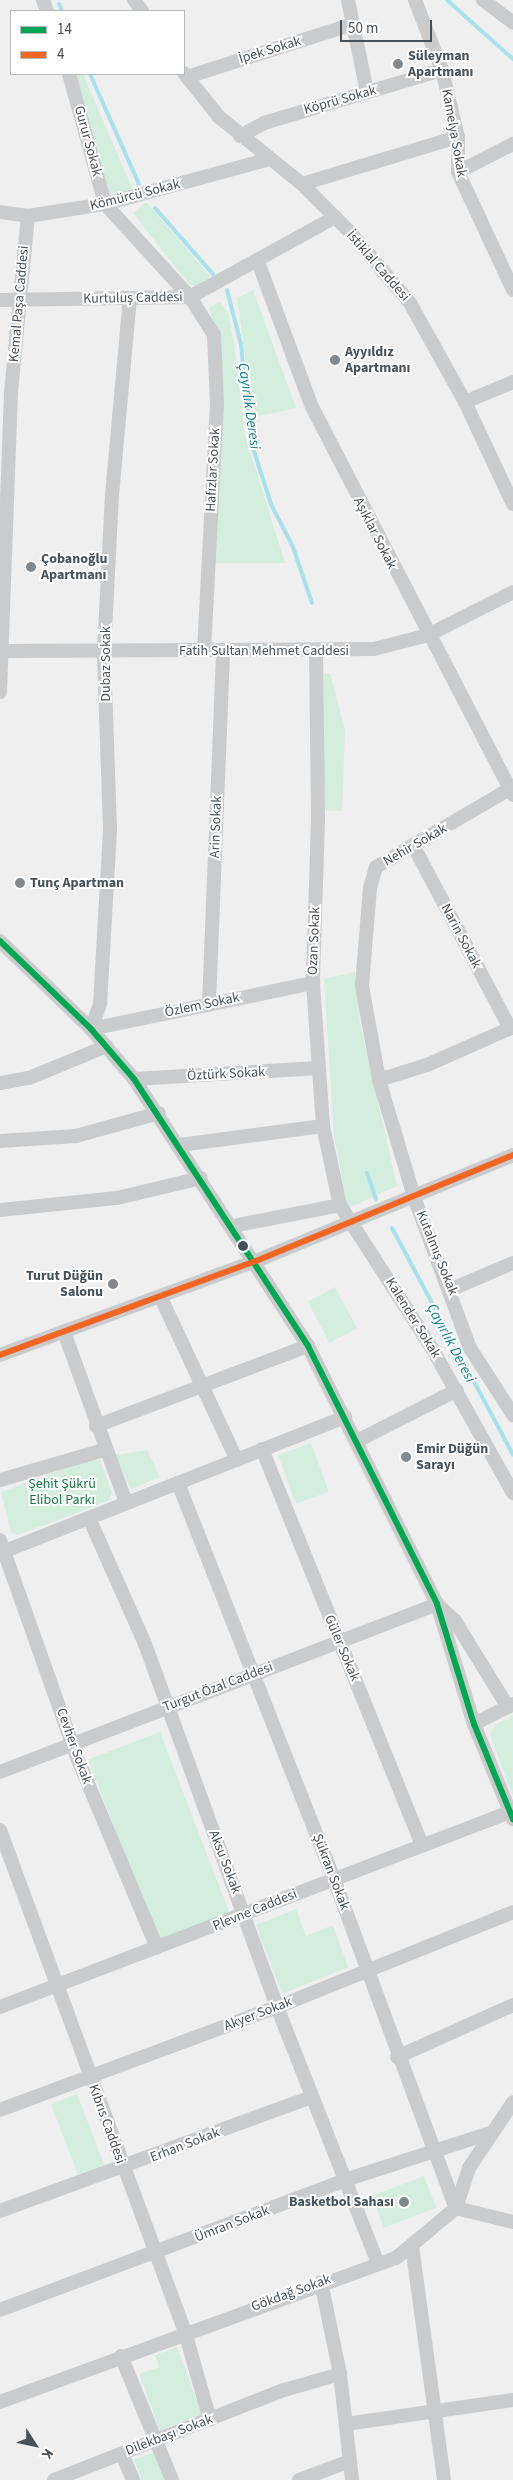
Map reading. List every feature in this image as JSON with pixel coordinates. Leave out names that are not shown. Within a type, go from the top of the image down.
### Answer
[{"type":"street","points":[[348,0],[367,92]]},
{"type":"street","name":"Kamelya Sokak","points":[[415,0],[442,70],[458,137],[458,172],[513,290]]},
{"type":"street","points":[[483,0],[513,23]]},
{"type":"street","name":"İpek Sokak","points":[[185,75],[353,24]]},
{"type":"street","name":"Köprü Sokak","points":[[240,136],[264,123],[442,70]]},
{"type":"street","name":"Gurur Sokak","points":[[69,75],[105,204],[190,297]]},
{"type":"street","name":"İstiklal Caddesi","points":[[185,75],[240,136],[302,184],[335,218],[410,303],[465,402],[513,504]]},
{"type":"street","points":[[302,184],[458,137]]},
{"type":"street","points":[[458,172],[513,144]]},
{"type":"street","name":"Kömürcü Sokak","points":[[0,212],[28,216],[105,204],[269,159]]},
{"type":"street","name":"Kemal Paşa Caddesi","points":[[0,692],[5,391],[20,301],[28,216]]},
{"type":"street","name":"Kurtuluş Caddesi","points":[[0,300],[190,297],[258,262],[335,218]]},
{"type":"street","name":"Aşıklar Sokak","points":[[258,262],[312,407],[428,635],[512,790]]},
{"type":"street","name":"Hafızlar Sokak","points":[[190,297],[214,336],[216,374],[204,650]]},
{"type":"street","name":"Dubaz Sokak","points":[[91,1028],[100,1004],[110,828],[104,652],[112,495],[130,299]]},
{"type":"street","points":[[465,402],[513,382]]},
{"type":"street","name":"Fatih Sultan Mehmet Caddesi","points":[[2,651],[345,651],[374,649],[428,635],[513,592]]},
{"type":"street","name":"Arin Sokak","points":[[209,1003],[223,651]]},
{"type":"street","name":"Ozan Sokak","points":[[322,651],[313,983],[323,1126],[340,1205],[354,1223]]},
{"type":"street","name":"Nehir Sokak","points":[[363,964],[376,867],[413,844],[512,790]]},
{"type":"street","name":"Narin Sokak","points":[[413,844],[511,1028]]},
{"type":"street","points":[[0,941],[91,1028],[134,1079],[159,1113],[256,1261],[308,1346],[438,1604],[474,1724],[512,1815]]},
{"type":"street","name":"Kutalmış Sokak","points":[[363,964],[362,986],[379,1080],[414,1197],[452,1289],[470,1348],[513,1415]]},
{"type":"street","name":"Özlem Sokak","points":[[91,1028],[313,983]]},
{"type":"street","points":[[379,1080],[427,1065],[511,1028]]},
{"type":"street","points":[[0,1083],[29,1078],[107,1046]]},
{"type":"street","name":"Öztürk Sokak","points":[[134,1079],[319,1068]]},
{"type":"street","points":[[0,1141],[76,1136],[159,1113]]},
{"type":"street","points":[[180,1145],[323,1126]]},
{"type":"street","points":[[0,1354],[161,1298],[354,1223],[513,1155]]},
{"type":"street","points":[[0,1210],[117,1198],[201,1178]]},
{"type":"street","points":[[233,1226],[340,1205]]},
{"type":"street","name":"Kalender Sokak","points":[[354,1223],[457,1390],[513,1493]]},
{"type":"street","points":[[452,1289],[513,1263]]},
{"type":"street","points":[[161,1298],[237,1460]]},
{"type":"street","points":[[64,1332],[104,1450],[126,1502]]},
{"type":"street","points":[[96,1426],[203,1388],[308,1346]]},
{"type":"street","points":[[357,1442],[457,1390]]},
{"type":"street","points":[[1,1548],[89,1518],[345,1417]]},
{"type":"street","points":[[0,1480],[104,1450]]},
{"type":"street","name":"Güler Sokak","points":[[262,1450],[422,1845]]},
{"type":"street","name":"Şükran Sokak","points":[[178,1483],[368,1967],[397,2057],[456,2208]]},
{"type":"street","name":"Aksu Sokak","points":[[89,1518],[145,1644],[165,1707],[246,1915],[277,2007],[378,2264]]},
{"type":"street","name":"Cevher Sokak","points":[[1,1548],[72,1743],[157,1948]]},
{"type":"street","points":[[438,1604],[455,1620],[511,1705],[474,1724]]},
{"type":"street","name":"Turgut Özal Caddesi","points":[[0,1772],[165,1707],[438,1604]]},
{"type":"street","name":"Plevne Caddesi","points":[[0,2007],[246,1915],[422,1845],[512,1815]]},
{"type":"street","name":"Kıbrıs Caddesi","points":[[0,1830],[59,1984],[90,2076],[185,2332],[210,2420]]},
{"type":"street","name":"Akyer Sokak","points":[[0,2110],[277,2007],[368,1967],[513,1912]]},
{"type":"street","points":[[397,2057],[513,2005]]},
{"type":"street","name":"Erhan Sokak","points":[[0,2211],[124,2169],[312,2097]]},
{"type":"street","points":[[513,2102],[469,2168],[456,2208],[513,2222]]},
{"type":"street","name":"Ümran Sokak","points":[[0,2310],[155,2254],[345,2180],[493,2132]]},
{"type":"street","name":"Gökdağ Sokak","points":[[0,2402],[321,2282],[378,2264],[412,2246],[456,2208]]},
{"type":"street","points":[[412,2246],[444,2480]]},
{"type":"street","points":[[321,2282],[340,2374],[352,2480]]},
{"type":"street","points":[[121,2356],[172,2480]]},
{"type":"street","name":"Dilekbaşı Sokak","points":[[54,2480],[284,2390],[340,2374]]},
{"type":"street","points":[[346,2424],[513,2400]]},
{"type":"street","points":[[122,2454],[133,2480]]},
{"type":"street","points":[[305,2478],[350,2461]]},
{"type":"green space","points":[[70,75],[83,75],[133,190],[109,194]]},
{"type":"green space","points":[[146,202],[210,276],[197,287],[189,284],[133,213]]},
{"type":"green space","points":[[253,290],[296,408],[254,417],[237,298]]},
{"type":"green space","points":[[220,301],[228,313],[234,343],[245,436],[285,563],[214,563],[219,336],[209,308]]},
{"type":"green space","points":[[330,673],[345,730],[342,811],[322,810],[324,674]]},
{"type":"green space","points":[[355,972],[360,1023],[397,1186],[348,1208],[334,1137],[324,979]]},
{"type":"green space","points":[[335,1287],[357,1328],[330,1343],[308,1302]]},
{"type":"green space","points":[[311,1443],[329,1492],[296,1504],[278,1455]]},
{"type":"green space","points":[[147,1450],[160,1477],[131,1489],[115,1455]]},
{"type":"green space","name":"Şehit Şükrü Elibol Parkı","points":[[91,1459],[100,1461],[112,1493],[108,1501],[18,1535],[11,1532],[1,1492]]},
{"type":"green space","points":[[513,1715],[513,1796],[490,1735],[495,1725]]},
{"type":"green space","points":[[160,1732],[230,1914],[158,1942],[88,1760]]},
{"type":"green space","points":[[296,1909],[306,1936],[333,1925],[348,1967],[282,1994],[256,1925]]},
{"type":"green space","points":[[77,2094],[104,2165],[78,2175],[51,2104]]},
{"type":"green space","name":"Basketbol Sahası","points":[[424,2176],[436,2208],[384,2228],[372,2196]]},
{"type":"green space","points":[[177,2347],[202,2414],[160,2430],[139,2374],[159,2367],[155,2355]]},
{"type":"green space","points":[[156,2451],[168,2480],[142,2480],[134,2460]]},
{"type":"waterway","points":[[447,0],[513,59]]},
{"type":"waterway","name":"Çayırlık Deresi","points":[[59,4],[62,10]]},
{"type":"waterway","name":"Çayırlık Deresi","points":[[90,75],[139,184]]},
{"type":"waterway","name":"Çayırlık Deresi","points":[[155,208],[213,274]]},
{"type":"waterway","name":"Çayırlık Deresi","points":[[227,290],[241,344],[251,442],[271,504],[293,547],[312,603]]},
{"type":"waterway","name":"Çayırlık Deresi","points":[[367,1173],[376,1199]]},
{"type":"waterway","name":"Çayırlık Deresi","points":[[392,1228],[513,1455]]},
{"type":"transit line","name":"14","points":[[0,941],[91,1029],[134,1079],[308,1346],[437,1604],[474,1724],[513,1819]]},
{"type":"transit line","name":"4","points":[[0,1355],[256,1261],[513,1155]]},
{"type":"place","name":"Süleyman Apartmanı","points":[[398,64]]},
{"type":"place","name":"Ayyıldız Apartmanı","points":[[335,360]]},
{"type":"place","name":"Çobanoğlu Apartmanı","points":[[31,567]]},
{"type":"place","name":"Tunç Apartman","points":[[20,883]]},
{"type":"place","name":"Turut Düğün Salonu","points":[[113,1284]]},
{"type":"place","name":"Emir Düğün Sarayı","points":[[406,1457]]},
{"type":"place","name":"Basketbol Sahası","points":[[404,2202]]}]
